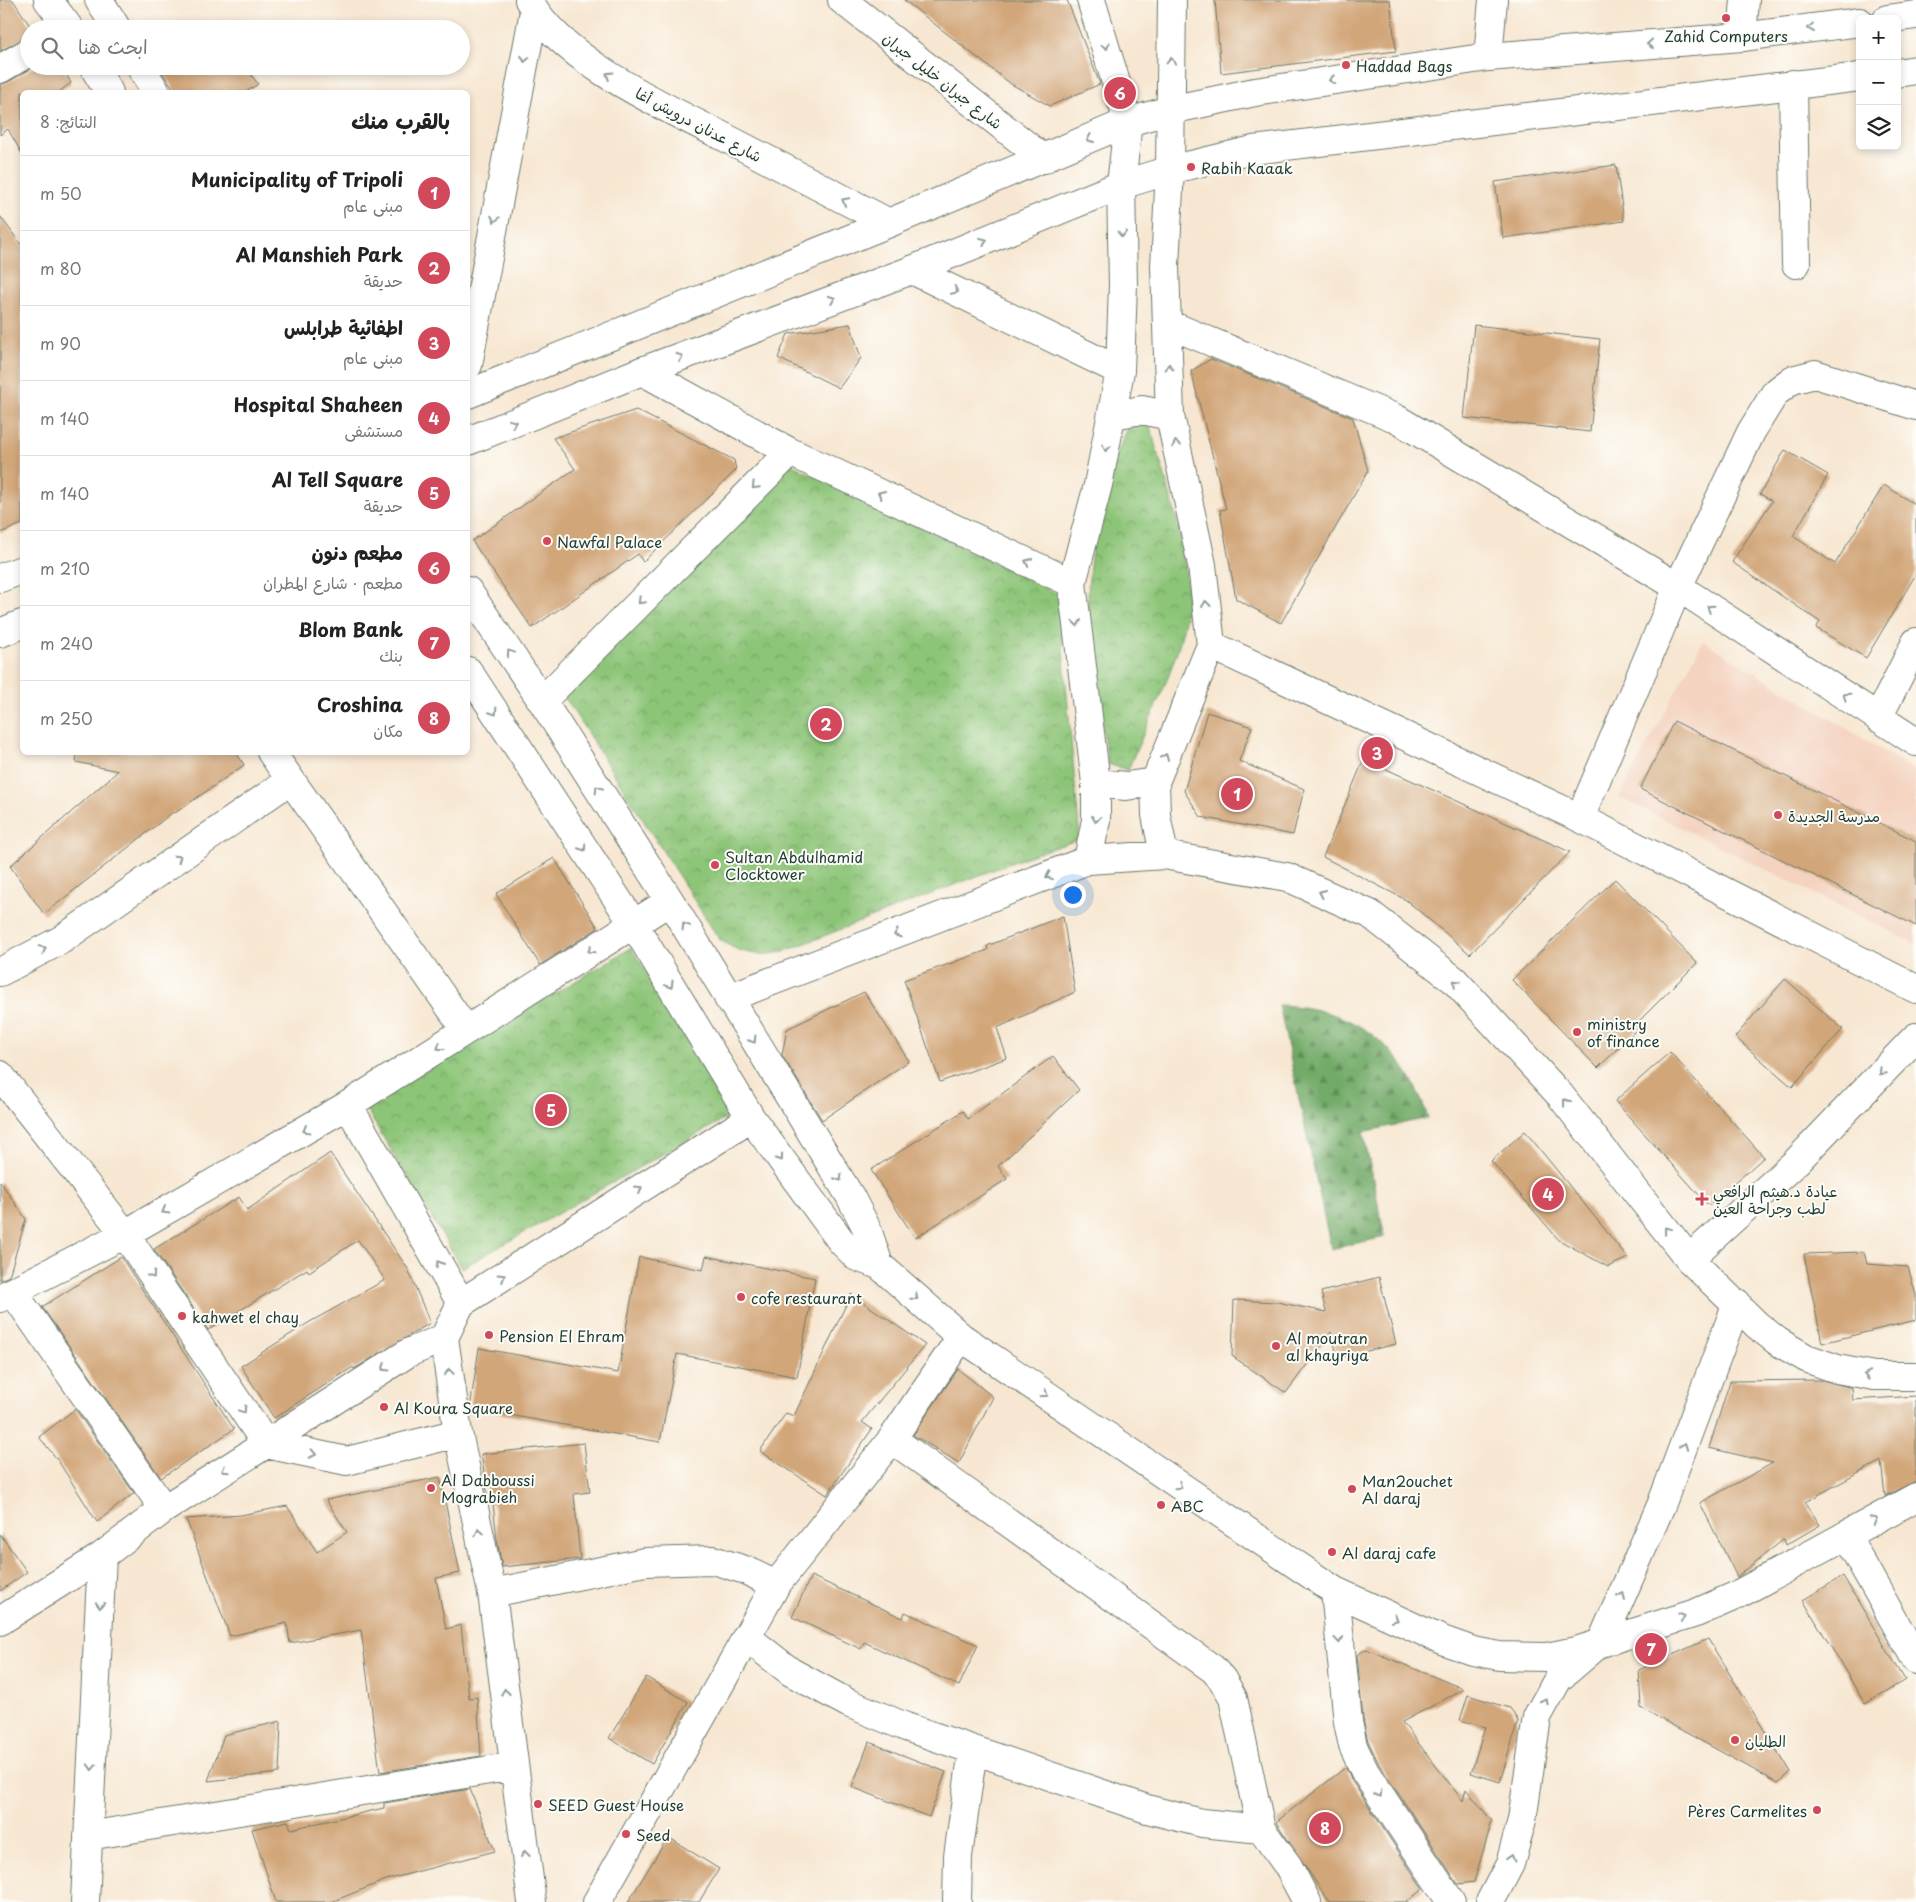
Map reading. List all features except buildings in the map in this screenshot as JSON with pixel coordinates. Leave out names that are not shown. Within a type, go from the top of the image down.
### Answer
[{"type":"main road","points":[[48,0],[63,20]]},
{"type":"main road","points":[[99,0],[111,20]]},
{"type":"main road","name":"شارع جبران خليل جبران","points":[[842,0],[1044,159]]},
{"type":"main road","points":[[1088,860],[1096,820],[1096,782],[1072,583],[1098,486],[1120,371],[1123,284],[1122,185],[1128,122],[1090,0]]},
{"type":"main road","points":[[1164,855],[1156,815],[1155,782],[1211,646],[1202,565],[1170,416],[1165,266],[1170,170],[1172,0]]},
{"type":"main road","points":[[1488,57],[1492,0]]},
{"type":"main road","points":[[1742,37],[1745,0]]},
{"type":"main road","points":[[470,354],[531,6]]},
{"type":"main road","name":"شارع عدنان درويش أغا","points":[[531,6],[579,54],[630,88],[889,223]]},
{"type":"main road","points":[[1901,17],[1916,15]]},
{"type":"main road","points":[[470,393],[889,223],[1128,122],[1170,110],[1255,92],[1488,57],[1742,37],[1856,23]]},
{"type":"main road","points":[[0,69],[20,57]]},
{"type":"main road","points":[[1901,72],[1916,70]]},
{"type":"main road","points":[[99,75],[108,90]]},
{"type":"main road","points":[[146,75],[155,90]]},
{"type":"main road","points":[[470,440],[642,371],[912,270],[1122,185],[1170,170],[1252,150],[1856,77]]},
{"type":"main road","points":[[1793,84],[1796,264]]},
{"type":"main road","points":[[912,270],[1120,371]]},
{"type":"main road","points":[[1168,324],[1395,418],[1678,587],[1916,742]]},
{"type":"main road","points":[[642,371],[790,452],[1072,583]]},
{"type":"main road","points":[[1580,818],[1678,587],[1751,432],[1775,393],[1792,380],[1815,374],[1916,406]]},
{"type":"main road","points":[[1113,415],[1142,410],[1170,416]]},
{"type":"main road","points":[[542,701],[790,452]]},
{"type":"main road","points":[[0,578],[20,571]]},
{"type":"main road","points":[[470,594],[542,701],[670,901],[859,1212],[879,1264]]},
{"type":"main road","points":[[0,633],[20,625]]},
{"type":"main road","points":[[1878,718],[1916,642]]},
{"type":"main road","points":[[1211,646],[1580,818],[1916,989]]},
{"type":"main road","points":[[470,674],[632,923],[751,1118],[841,1242],[857,1257],[879,1264],[961,1337],[1335,1591],[1442,1640],[1473,1650],[1500,1656],[1547,1657],[1696,1613],[1735,1596],[1916,1498]]},
{"type":"main road","points":[[273,755],[289,781],[466,1030]]},
{"type":"main road","points":[[0,972],[61,940],[289,781]]},
{"type":"main road","points":[[1096,782],[1126,786],[1155,782]]},
{"type":"main road","points":[[728,998],[1088,860],[1164,855],[1287,877],[1370,914],[1454,980],[1560,1095],[1689,1259],[1737,1303],[1757,1326],[1777,1341],[1806,1358],[1837,1369],[1874,1376],[1916,1376]]},
{"type":"main road","points":[[164,1509],[6,1295],[125,1234],[348,1105],[632,923],[670,901]]},
{"type":"main road","points":[[1689,1259],[1796,1162],[1916,1037]]},
{"type":"main road","points":[[4,1080],[125,1234],[266,1444],[348,1461],[458,1433]]},
{"type":"main road","points":[[348,1105],[461,1303]]},
{"type":"main road","points":[[532,1902],[492,1593],[458,1433],[444,1338],[461,1303],[751,1118]]},
{"type":"main road","points":[[1490,1902],[1510,1864],[1522,1820],[1536,1717],[1558,1678],[1602,1641],[1662,1503],[1737,1303]]},
{"type":"main road","points":[[597,1902],[776,1585],[892,1439],[961,1337]]},
{"type":"main road","points":[[0,1621],[102,1556],[164,1509],[408,1353],[444,1338]]},
{"type":"main road","points":[[892,1439],[1213,1669],[1222,1679],[1233,1698],[1260,1830],[1288,1866],[1307,1902]]},
{"type":"main road","points":[[1846,1536],[1916,1660]]},
{"type":"main road","points":[[85,1902],[102,1556]]},
{"type":"main road","points":[[492,1593],[645,1562],[713,1560],[745,1570],[776,1585]]},
{"type":"main road","points":[[1335,1591],[1348,1722],[1353,1746],[1376,1789],[1451,1902]]},
{"type":"main road","points":[[746,1637],[791,1672],[848,1703],[906,1727],[1147,1810],[1202,1823],[1260,1830]]},
{"type":"main road","points":[[957,1902],[958,1856],[973,1750]]},
{"type":"main road","points":[[88,1836],[514,1766]]},
{"type":"shaded area","points":[[1703,641],[1916,771],[1916,944],[1619,797]]},
{"type":"green space","points":[[1133,417],[1148,419],[1177,520],[1186,572],[1187,597],[1185,620],[1175,658],[1128,770],[1108,764],[1093,667],[1089,628],[1088,584],[1094,535],[1106,486]]},
{"type":"green space","points":[[786,462],[1058,594],[1080,839],[1026,857],[788,950],[770,954],[752,954],[736,949],[719,939],[560,690]]},
{"type":"green space","points":[[631,948],[737,1112],[462,1268],[365,1107]]},
{"type":"green space","points":[[1279,1005],[1306,1008],[1331,1014],[1353,1023],[1373,1035],[1390,1051],[1405,1070],[1418,1092],[1428,1118],[1363,1132],[1385,1237],[1331,1249]]},
{"type":"place","name":"Zahid Computers","points":[[1726,18]]},
{"type":"place","name":"Haddad Bags","points":[[1346,65]]},
{"type":"place","name":"مطعم دنون","points":[[1120,93]]},
{"type":"place","name":"Rabih Kaaak","points":[[1191,167]]},
{"type":"place","name":"Nawfal Palace","points":[[547,541]]},
{"type":"place","name":"Al Manshieh Park","points":[[826,724]]},
{"type":"place","name":"اطفائية طرابلس","points":[[1377,753]]},
{"type":"place","name":"Municipality of Tripoli","points":[[1237,794]]},
{"type":"place","name":"مدرسة الجديدة","points":[[1778,815]]},
{"type":"place","name":"Sultan Abdulhamid Clocktower","points":[[715,865]]},
{"type":"place","name":"ministry of finance","points":[[1577,1032]]},
{"type":"place","name":"Al Tell Square","points":[[551,1110]]},
{"type":"place","name":"Hospital Shaheen","points":[[1548,1194]]},
{"type":"place","name":"عيادة د.هيثم الرافعي لطب وجراحة العين","points":[[1702,1199]]},
{"type":"place","name":"cofe restaurant","points":[[741,1297]]},
{"type":"place","name":"kahwet el chay","points":[[182,1316]]},
{"type":"place","name":"Pension El Ehram","points":[[489,1335]]},
{"type":"place","name":"Al moutran al khayriya","points":[[1276,1346]]},
{"type":"place","name":"Al Koura Square","points":[[384,1407]]},
{"type":"place","name":"Al Dabboussi Mograbieh","points":[[431,1488]]},
{"type":"place","name":"Man2ouchet Al daraj","points":[[1352,1489]]},
{"type":"place","name":"ABC","points":[[1161,1505]]},
{"type":"place","name":"Al daraj cafe","points":[[1332,1552]]},
{"type":"place","name":"Blom Bank","points":[[1651,1649]]},
{"type":"place","name":"الطليان","points":[[1735,1740]]},
{"type":"place","name":"SEED Guest House","points":[[538,1804]]},
{"type":"place","name":"Pères Carmelites","points":[[1817,1810]]},
{"type":"place","name":"Croshina","points":[[1325,1828]]},
{"type":"place","name":"Seed","points":[[626,1834]]}]
